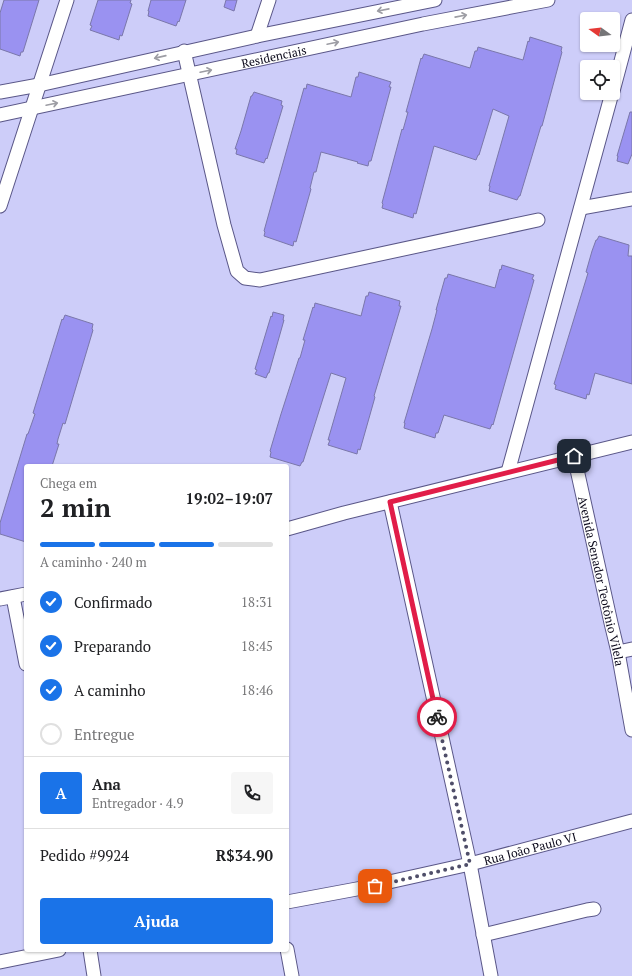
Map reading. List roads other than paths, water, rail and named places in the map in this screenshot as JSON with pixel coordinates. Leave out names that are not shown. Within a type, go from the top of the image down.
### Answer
[{"type":"street","points":[[0,206],[67,0]]},
{"type":"street","points":[[257,36],[269,0]]},
{"type":"street","name":"Residenciais","points":[[0,92],[40,85],[184,51],[435,0]]},
{"type":"street","name":"Residenciais","points":[[0,115],[423,24],[548,0]]},
{"type":"street","points":[[418,3],[423,24]]},
{"type":"street","points":[[620,65],[632,20]]},
{"type":"street","points":[[184,51],[226,232],[237,271],[245,278],[260,280],[538,220]]},
{"type":"street","points":[[508,472],[611,100]]},
{"type":"street","points":[[581,208],[632,199]]},
{"type":"street","points":[[289,528],[508,472],[632,442]]},
{"type":"street","name":"Avenida Senador Teotônio Vilela","points":[[574,456],[618,652],[631,721]]},
{"type":"street","points":[[390,502],[470,864],[491,976]]},
{"type":"street","points":[[0,599],[20,595],[24,641]]},
{"type":"street","points":[[618,652],[632,649]]},
{"type":"street","name":"Rua João Paulo VI","points":[[289,902],[362,888],[470,864],[632,821]]},
{"type":"street","points":[[483,935],[594,909]]},
{"type":"street","points":[[0,962],[49,952]]},
{"type":"street","points":[[90,952],[94,976]]},
{"type":"street","points":[[288,952],[292,976]]}]
